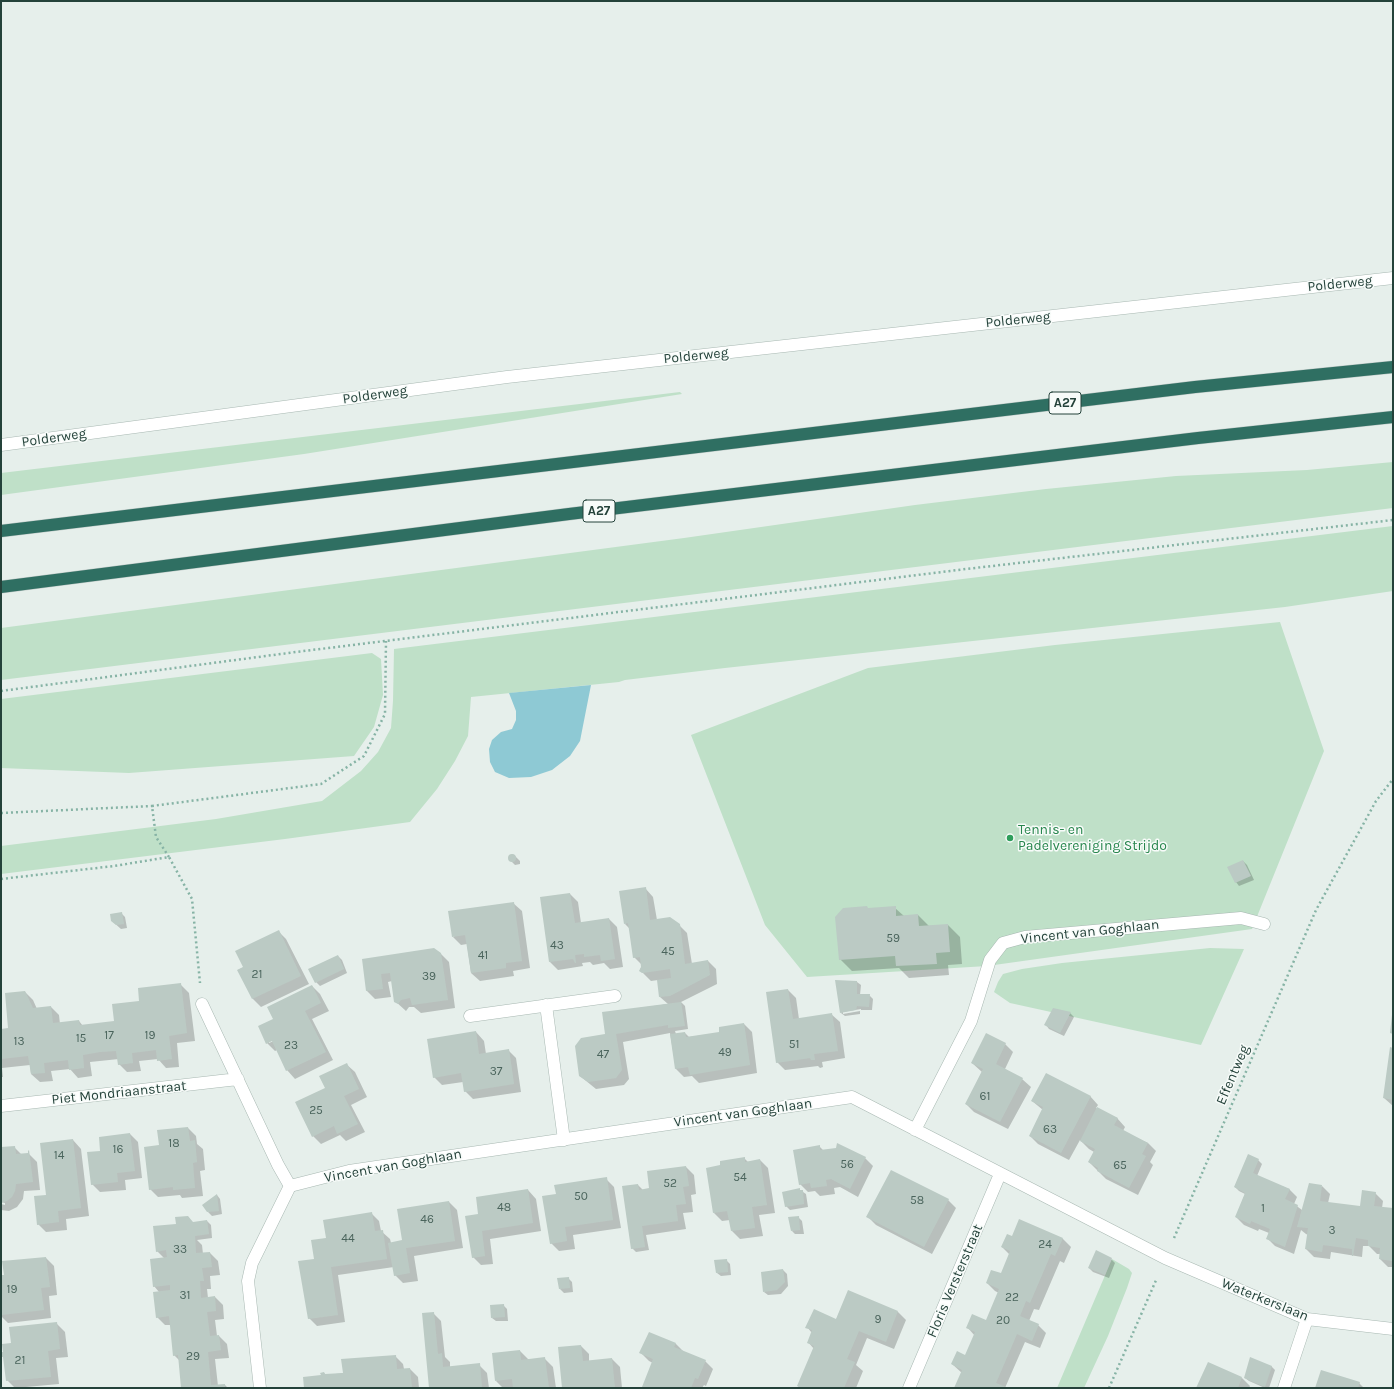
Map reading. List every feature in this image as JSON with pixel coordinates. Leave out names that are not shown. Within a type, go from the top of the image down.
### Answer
[{"type":"highway","name":"A27","points":[[1,531],[1195,387],[1393,367]]},
{"type":"highway","name":"A27","points":[[1,587],[569,514],[1190,439],[1393,417]]},
{"type":"street","name":"Polderweg","points":[[1,445],[507,378],[1393,278]]},
{"type":"street","name":"Vincent van Goghlaan","points":[[915,1130],[971,1021],[990,960],[1003,944],[1025,937],[1241,918],[1264,924]]},
{"type":"street","points":[[470,1016],[615,996]]},
{"type":"street","points":[[202,1004],[278,1165],[290,1186],[252,1263],[248,1281],[260,1388]]},
{"type":"street","points":[[546,1005],[564,1140]]},
{"type":"street","name":"Piet Mondriaanstraat","points":[[1,1106],[238,1080]]},
{"type":"street","name":"Vincent van Goghlaan","points":[[290,1186],[350,1171],[852,1097],[1165,1258]]},
{"type":"street","name":"Floris Versterstraat","points":[[909,1388],[1000,1174]]},
{"type":"street","name":"Waterkerslaan","points":[[1165,1258],[1307,1319],[1393,1329]]},
{"type":"street","points":[[1284,1388],[1307,1319]]},
{"type":"path","points":[[1,691],[296,652],[966,569],[1393,520]]},
{"type":"path","points":[[1,813],[152,806],[321,784],[364,756],[385,714],[386,641]]},
{"type":"path","name":"Effentweg","points":[[1109,1388],[1316,910],[1376,801],[1393,779]]},
{"type":"path","points":[[152,806],[156,837],[192,899],[202,1004]]},
{"type":"path","points":[[1,879],[169,858]]},
{"type":"green space","points":[[680,392],[682,394],[304,454],[1,495],[1,473]]},
{"type":"green space","points":[[1393,462],[1393,508],[1,680],[1,628],[684,538],[915,505],[1046,489],[1176,476],[1307,470]]},
{"type":"green space","points":[[1393,526],[1393,591],[1285,607],[725,668],[619,682],[471,697],[468,736],[455,761],[437,789],[410,822],[1,874],[1,846],[216,819],[322,801],[361,771],[378,752],[391,728],[394,649]]},
{"type":"green space","name":"Tennis- en Padelvereniging Strijdo","points":[[1280,622],[1324,751],[1252,929],[987,966],[807,977],[765,925],[691,735],[868,668],[1055,645]]},
{"type":"green space","points":[[372,653],[381,659],[383,695],[374,727],[354,756],[129,773],[1,768],[1,699]]},
{"type":"green space","points":[[1210,948],[1244,949],[1201,1045],[1010,1003],[994,992],[1003,974],[1022,969],[1062,963]]},
{"type":"green space","points":[[1112,1259],[1129,1269],[1132,1273],[1108,1336],[1084,1388],[1057,1388]]},
{"type":"water","points":[[591,685],[580,741],[570,756],[552,770],[531,777],[509,778],[495,772],[490,762],[489,749],[492,740],[501,732],[512,729],[516,720],[516,711],[509,693]]},
{"type":"building","points":[[510,854],[514,854],[516,858],[514,862],[510,862],[508,860],[508,856]]},
{"type":"building","points":[[1243,860],[1251,876],[1235,883],[1227,867]]},
{"type":"building","points":[[646,887],[650,920],[670,917],[680,924],[685,964],[708,960],[710,975],[670,996],[659,997],[657,980],[671,978],[670,969],[642,973],[639,971],[641,967],[640,957],[633,958],[628,923],[624,924],[619,891]]},
{"type":"building","points":[[570,893],[575,923],[609,918],[615,959],[601,961],[600,955],[584,957],[584,954],[575,955],[576,963],[573,959],[549,962],[540,897]]},
{"type":"building","points":[[514,902],[522,961],[506,963],[506,968],[471,973],[465,935],[452,937],[448,911]]},
{"type":"building","points":[[867,906],[868,908],[896,906],[896,916],[918,914],[919,926],[948,924],[950,952],[936,953],[937,964],[896,966],[895,956],[839,960],[835,917],[843,908]]},
{"type":"building","points":[[122,912],[124,924],[116,925],[111,921],[110,914]]},
{"type":"building","points":[[279,930],[301,976],[252,999],[237,970],[243,967],[235,951]]},
{"type":"building","points":[[434,948],[441,953],[448,1000],[412,1005],[410,998],[401,1000],[398,1004],[394,1002],[390,973],[381,974],[383,989],[366,991],[362,959]]},
{"type":"building","points":[[338,955],[344,969],[315,983],[308,969]]},
{"type":"building","points":[[835,980],[857,981],[857,994],[870,994],[869,1007],[857,1006],[856,1010],[840,1013]]},
{"type":"building","points":[[181,983],[187,1033],[169,1036],[172,1059],[157,1061],[156,1050],[132,1053],[133,1063],[118,1065],[116,1051],[100,1052],[83,1055],[84,1068],[69,1070],[68,1060],[44,1063],[45,1073],[31,1074],[28,1056],[1,1059],[1,1029],[8,1028],[5,993],[25,991],[33,1008],[51,1006],[53,1023],[79,1020],[80,1025],[114,1021],[112,1004],[139,1001],[138,988]]},
{"type":"building","points":[[312,985],[321,1003],[305,1011],[326,1052],[286,1071],[272,1041],[266,1044],[258,1026],[273,1019],[267,1007]]},
{"type":"building","points":[[788,989],[793,1019],[832,1013],[838,1051],[814,1054],[815,1060],[811,1060],[810,1058],[776,1063],[766,992]]},
{"type":"building","points":[[681,1002],[685,1026],[668,1028],[668,1025],[616,1034],[622,1070],[616,1078],[588,1082],[579,1076],[575,1046],[581,1038],[605,1034],[602,1012]]},
{"type":"building","points":[[1053,1008],[1071,1012],[1060,1033],[1044,1025]]},
{"type":"building","points":[[1393,1015],[1393,1034],[1390,1033]]},
{"type":"building","points":[[744,1023],[750,1065],[690,1075],[688,1067],[675,1069],[670,1034],[685,1032],[686,1037],[719,1032],[719,1027]]},
{"type":"building","points":[[476,1031],[479,1054],[509,1049],[514,1084],[464,1092],[461,1073],[433,1078],[427,1039]]},
{"type":"building","points":[[986,1033],[1006,1043],[996,1064],[1023,1078],[1000,1122],[965,1104],[983,1069],[971,1063]]},
{"type":"building","points":[[1390,1047],[1393,1048],[1393,1100],[1383,1098]]},
{"type":"building","points":[[347,1063],[359,1089],[344,1096],[358,1124],[337,1134],[334,1126],[312,1137],[295,1102],[325,1088],[319,1076]]},
{"type":"building","points":[[1046,1073],[1091,1096],[1061,1153],[1029,1136],[1043,1107],[1031,1101]]},
{"type":"building","points":[[1097,1107],[1118,1118],[1114,1125],[1148,1143],[1142,1154],[1146,1156],[1129,1188],[1097,1171],[1098,1168],[1088,1162],[1095,1149],[1080,1141]]},
{"type":"building","points":[[188,1127],[190,1141],[195,1140],[197,1162],[193,1163],[195,1188],[173,1190],[173,1187],[149,1190],[144,1147],[159,1145],[157,1130]]},
{"type":"building","points":[[130,1133],[135,1171],[117,1173],[118,1182],[91,1185],[87,1152],[100,1151],[99,1137]]},
{"type":"building","points":[[73,1139],[81,1208],[58,1211],[59,1222],[37,1225],[34,1196],[46,1195],[40,1143]]},
{"type":"building","points":[[837,1143],[866,1157],[850,1189],[831,1179],[826,1180],[827,1186],[811,1188],[810,1183],[799,1185],[793,1150],[820,1145],[820,1150],[836,1148]]},
{"type":"building","points":[[15,1146],[16,1154],[28,1153],[29,1150],[33,1182],[16,1184],[12,1197],[1,1203],[1,1147]]},
{"type":"building","points":[[1248,1154],[1259,1159],[1253,1173],[1290,1189],[1285,1199],[1298,1205],[1285,1247],[1266,1239],[1270,1229],[1251,1221],[1250,1224],[1235,1217],[1245,1193],[1234,1187]]},
{"type":"building","points":[[745,1157],[745,1162],[760,1159],[767,1205],[752,1207],[755,1228],[731,1231],[727,1211],[713,1213],[706,1168],[720,1165],[720,1161]]},
{"type":"building","points":[[686,1166],[689,1186],[683,1187],[686,1204],[676,1205],[678,1221],[642,1226],[645,1247],[631,1249],[622,1186],[638,1184],[639,1190],[649,1188],[647,1171]]},
{"type":"building","points":[[891,1170],[949,1199],[924,1247],[866,1217]]},
{"type":"building","points":[[607,1177],[613,1220],[565,1227],[567,1241],[550,1244],[542,1196],[556,1194],[554,1185]]},
{"type":"building","points":[[1309,1183],[1322,1185],[1320,1201],[1360,1206],[1362,1190],[1376,1192],[1374,1206],[1393,1208],[1392,1261],[1379,1259],[1380,1248],[1368,1246],[1368,1240],[1356,1238],[1353,1256],[1352,1249],[1323,1245],[1322,1252],[1305,1249],[1308,1228],[1297,1227]]},
{"type":"building","points":[[800,1188],[800,1190],[803,1190],[804,1204],[785,1207],[782,1192]]},
{"type":"building","points":[[528,1189],[533,1223],[482,1231],[485,1256],[472,1258],[465,1216],[478,1214],[476,1197]]},
{"type":"building","points":[[217,1194],[219,1211],[207,1212],[202,1205]]},
{"type":"building","points":[[449,1201],[455,1241],[406,1248],[410,1273],[394,1276],[388,1243],[402,1240],[397,1209]]},
{"type":"building","points":[[372,1212],[375,1231],[383,1230],[387,1259],[331,1267],[338,1315],[308,1319],[298,1261],[314,1259],[311,1240],[326,1238],[323,1220]]},
{"type":"building","points":[[188,1216],[193,1222],[207,1220],[209,1234],[195,1236],[196,1253],[210,1252],[212,1267],[202,1268],[204,1281],[200,1281],[201,1298],[215,1296],[216,1311],[207,1312],[210,1336],[219,1335],[221,1350],[208,1352],[211,1385],[225,1384],[225,1388],[181,1388],[178,1355],[173,1356],[169,1316],[156,1318],[153,1292],[170,1290],[170,1285],[153,1287],[150,1259],[167,1257],[166,1250],[156,1252],[153,1226],[176,1224],[175,1217]]},
{"type":"building","points":[[799,1216],[800,1230],[791,1231],[788,1217]]},
{"type":"building","points":[[1019,1219],[1063,1238],[1055,1256],[1051,1254],[1030,1303],[1026,1301],[1020,1316],[1039,1324],[1032,1341],[1017,1334],[996,1383],[1008,1388],[954,1388],[962,1370],[951,1364],[957,1351],[965,1355],[975,1332],[966,1328],[972,1314],[986,1320],[999,1289],[986,1283],[991,1270],[1001,1273],[1010,1251],[1001,1247],[1007,1234],[1012,1236]]},
{"type":"building","points":[[1096,1250],[1112,1258],[1105,1275],[1088,1268]]},
{"type":"building","points":[[46,1257],[50,1287],[41,1288],[44,1310],[1,1315],[1,1275],[4,1275],[2,1261]]},
{"type":"building","points":[[727,1259],[728,1272],[716,1273],[714,1260]]},
{"type":"building","points":[[783,1269],[785,1282],[777,1290],[763,1292],[761,1272]]},
{"type":"building","points":[[569,1277],[570,1288],[559,1289],[557,1278]]},
{"type":"building","points":[[848,1290],[898,1311],[886,1342],[859,1331],[847,1359],[855,1362],[844,1388],[801,1388],[797,1386],[814,1346],[807,1343],[812,1330],[805,1328],[814,1309],[836,1319]]},
{"type":"building","points":[[504,1304],[505,1317],[491,1318],[490,1305]]},
{"type":"building","points":[[434,1312],[438,1354],[442,1353],[443,1367],[480,1363],[482,1388],[429,1388],[422,1313]]},
{"type":"building","points":[[57,1322],[60,1349],[48,1351],[51,1377],[6,1381],[1,1352],[3,1352],[2,1344],[11,1343],[9,1327]]},
{"type":"building","points":[[649,1332],[676,1343],[674,1347],[706,1360],[698,1379],[695,1378],[691,1388],[642,1387],[653,1359],[639,1353]]},
{"type":"building","points":[[581,1345],[583,1361],[612,1358],[615,1388],[562,1388],[558,1347]]},
{"type":"building","points":[[520,1350],[521,1360],[545,1357],[549,1388],[513,1388],[512,1379],[495,1381],[492,1353]]},
{"type":"building","points":[[396,1355],[397,1369],[410,1368],[412,1388],[304,1388],[303,1377],[321,1375],[320,1373],[324,1372],[325,1374],[343,1373],[341,1359]]},
{"type":"building","points":[[1250,1357],[1272,1366],[1265,1387],[1244,1378]]},
{"type":"building","points":[[1208,1362],[1242,1377],[1238,1388],[1196,1388]]},
{"type":"building","points":[[1321,1370],[1360,1382],[1358,1388],[1315,1388]]},
{"type":"place","name":"Tennis- en Padelvereniging Strijdo","points":[[1010,838]]}]
